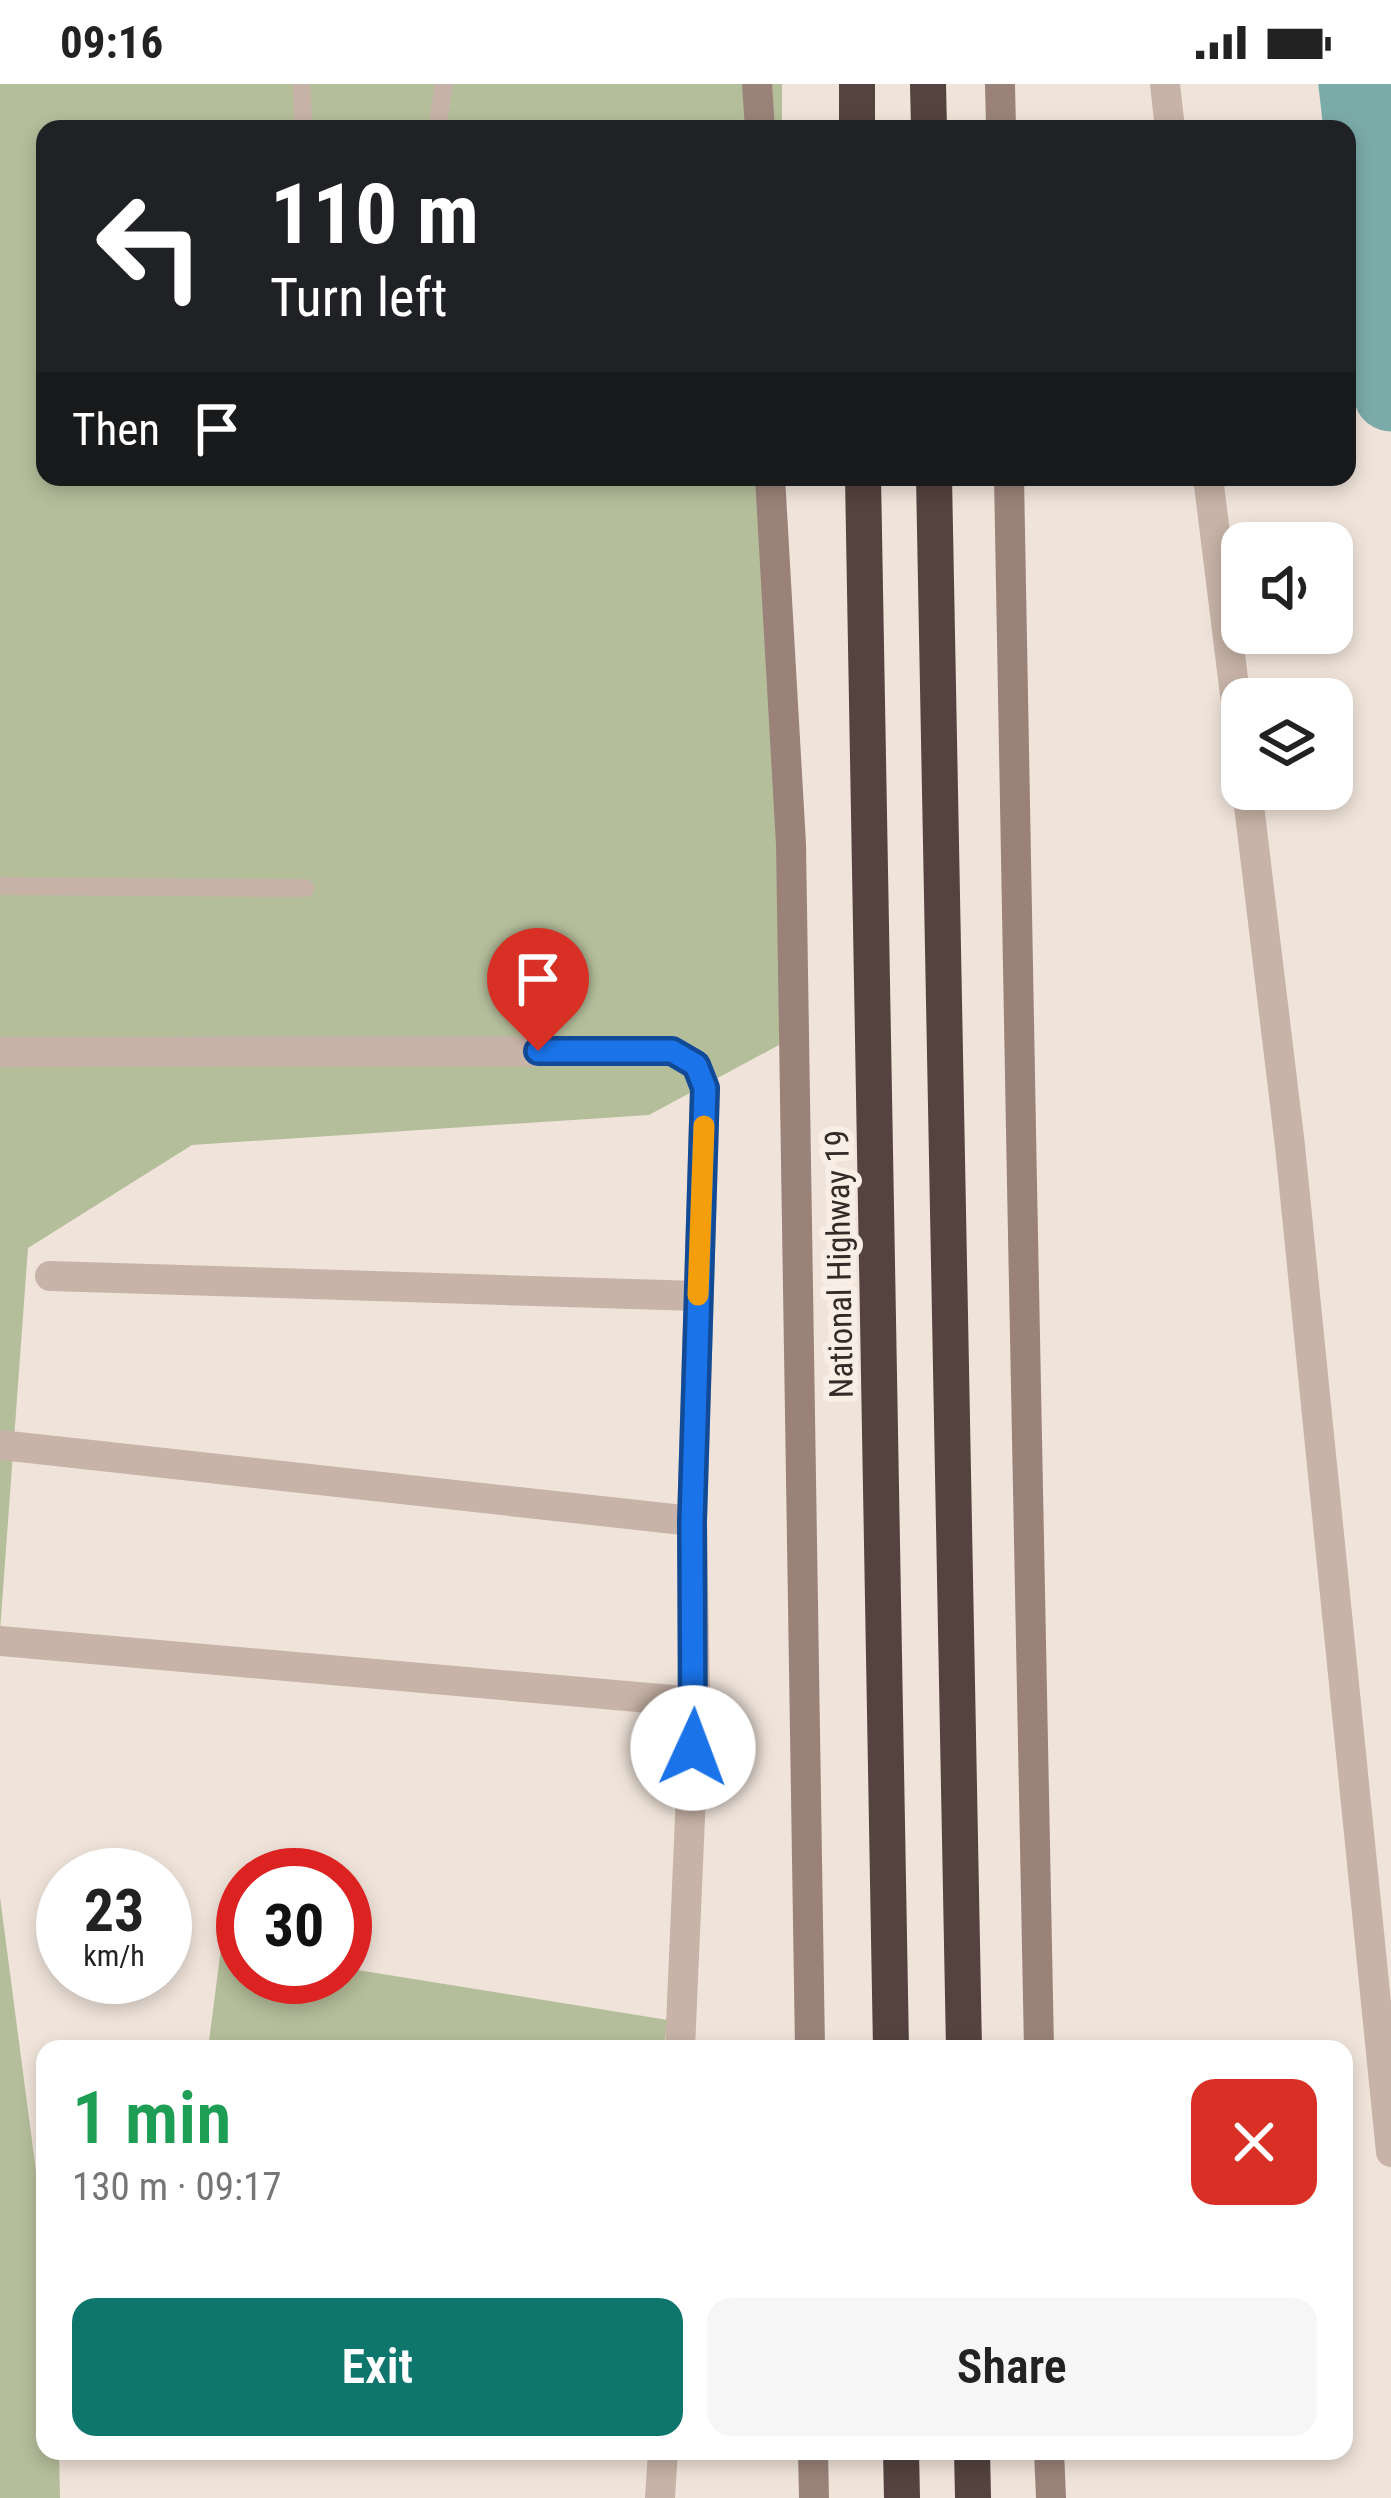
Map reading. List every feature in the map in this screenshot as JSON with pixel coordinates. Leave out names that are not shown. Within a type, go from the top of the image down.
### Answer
[{"type":"highway","points":[[857,84],[857,120]]},
{"type":"highway","points":[[928,84],[929,120]]},
{"type":"highway","name":"National Highway 19","points":[[863,486],[891,2040]]},
{"type":"highway","points":[[934,486],[964,2040]]},
{"type":"highway","points":[[901,2460],[902,2498]]},
{"type":"highway","points":[[972,2460],[973,2498]]},
{"type":"main road","points":[[757,84],[759,120]]},
{"type":"main road","points":[[1000,84],[1000,120]]},
{"type":"main road","points":[[771,486],[791,844],[810,2040]]},
{"type":"main road","points":[[1009,486],[1026,1564],[1039,2040]]},
{"type":"main road","points":[[813,2460],[814,2498]]},
{"type":"main road","points":[[1049,2460],[1051,2498]]},
{"type":"street","points":[[1165,84],[1169,120]]},
{"type":"street","points":[[1209,486],[1233,678]]},
{"type":"street","points":[[1249,810],[1290,1146],[1391,2152]]},
{"type":"street","points":[[0,1052],[672,1051],[696,1065],[705,1088],[692,1521],[695,1702],[680,2040]]},
{"type":"street","points":[[50,1276],[698,1296]]},
{"type":"street","points":[[0,1445],[692,1521]]},
{"type":"street","points":[[0,1641],[695,1702]]},
{"type":"street","points":[[660,2498],[662,2460]]},
{"type":"lane","points":[[438,120],[444,84]]},
{"type":"lane","points":[[302,88],[303,120]]},
{"type":"lane","points":[[0,886],[305,888]]},
{"type":"green space","points":[[0,84],[782,84],[782,120],[36,120],[36,486],[781,486],[779,1045],[649,1115],[192,1145],[28,1248],[0,1631]]},
{"type":"green space","points":[[0,1897],[36,2171],[36,2460],[59,2460],[60,2498],[0,2498]]},
{"type":"green space","points":[[372,1972],[668,2020],[665,2040],[209,2040],[216,1987],[216,2004],[372,2004]]},
{"type":"waterway","points":[[1356,84],[1391,394]]},
{"type":"slow traffic","points":[[698,1295],[704,1126]]},
{"type":"route","points":[[538,1051],[672,1051],[696,1065],[705,1088],[692,1521],[693,1748]]}]
